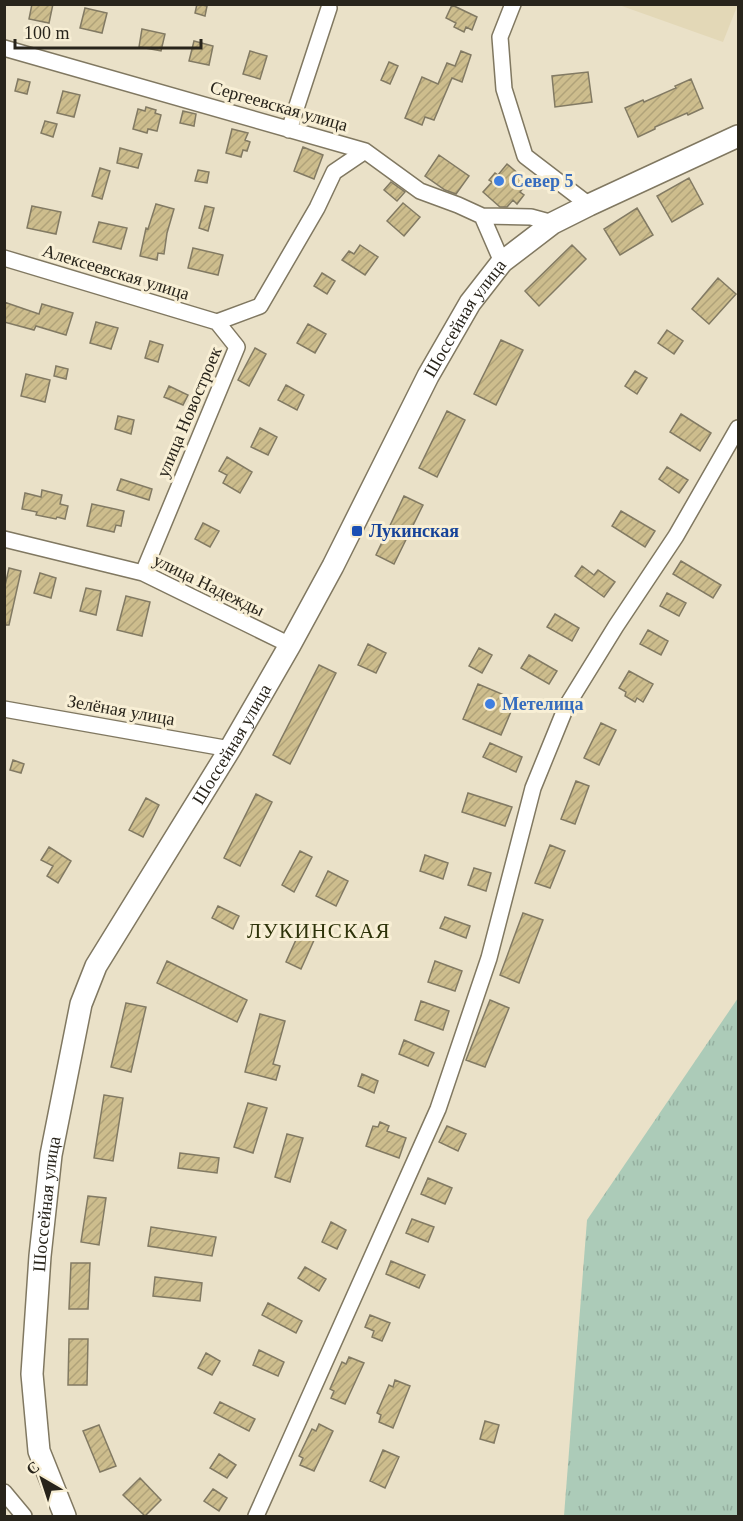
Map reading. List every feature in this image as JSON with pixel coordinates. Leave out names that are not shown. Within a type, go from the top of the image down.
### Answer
[{"type":"main road","name":"Шоссейная улица","points":[[65,1516],[39,1451],[32,1374],[40,1256],[51,1155],[81,1004],[96,966],[231,749],[290,645],[333,566],[428,376],[470,303],[502,262],[553,223],[738,136]]},
{"type":"street","points":[[513,4],[500,36],[504,89],[525,156],[589,205]]},
{"type":"street","points":[[289,130],[329,8]]},
{"type":"street","name":"Сергеевская улица","points":[[4,48],[365,151],[420,191],[482,216]]},
{"type":"street","name":"улица Новостроек","points":[[143,573],[237,347],[217,322],[260,306],[317,208],[334,172],[365,151]]},
{"type":"street","points":[[502,262],[482,216],[531,217],[553,223]]},
{"type":"street","name":"Алексеевская улица","points":[[4,258],[217,322]]},
{"type":"street","points":[[256,1516],[438,1109],[489,958],[533,788],[566,706],[615,626],[676,536],[738,428]]},
{"type":"street","name":"улица Надежды","points":[[4,539],[143,573],[290,645]]},
{"type":"street","name":"Зелёная улица","points":[[4,709],[231,749]]},
{"type":"street","points":[[4,1492],[24,1516]]},
{"type":"shaded area","points":[[619,4],[738,4],[723,42],[619,5]]},
{"type":"green space","points":[[738,998],[738,1516],[564,1516],[587,1220]]},
{"type":"building","points":[[32,4],[53,4],[49,23],[29,19]]},
{"type":"building","points":[[197,4],[207,6],[205,16],[195,13]]},
{"type":"building","points":[[452,5],[477,17],[472,30],[466,27],[464,32],[454,27],[456,23],[446,18]]},
{"type":"building","points":[[85,8],[107,13],[102,33],[80,28]]},
{"type":"building","points":[[142,29],[165,34],[161,51],[139,47]]},
{"type":"building","points":[[194,41],[213,46],[209,65],[189,61]]},
{"type":"building","points":[[250,51],[267,56],[260,79],[243,74]]},
{"type":"building","points":[[461,51],[471,55],[462,82],[452,78],[434,120],[425,117],[422,125],[405,118],[422,77],[438,84],[447,63],[455,66]]},
{"type":"building","points":[[389,62],[398,66],[390,84],[381,80]]},
{"type":"building","points":[[588,72],[592,102],[555,107],[552,76]]},
{"type":"building","points":[[18,79],[30,82],[27,94],[15,91]]},
{"type":"building","points":[[691,79],[703,108],[655,127],[638,137],[625,108],[676,88],[675,86]]},
{"type":"building","points":[[63,91],[80,95],[74,117],[57,113]]},
{"type":"building","points":[[146,107],[156,110],[155,113],[161,115],[157,131],[148,129],[147,133],[133,129],[138,109],[145,111]]},
{"type":"building","points":[[183,111],[196,114],[194,126],[180,123]]},
{"type":"building","points":[[45,121],[57,124],[53,137],[41,133]]},
{"type":"building","points":[[232,129],[248,133],[245,140],[250,142],[247,151],[243,150],[241,157],[226,153]]},
{"type":"building","points":[[303,147],[323,155],[314,179],[294,171]]},
{"type":"building","points":[[120,148],[142,154],[138,168],[117,163]]},
{"type":"building","points":[[439,155],[469,176],[456,194],[445,190],[425,176]]},
{"type":"building","points":[[507,164],[528,182],[520,192],[524,195],[517,204],[513,200],[507,207],[500,207],[483,192],[492,182],[489,180],[495,173],[498,175]]},
{"type":"building","points":[[100,168],[110,171],[102,199],[92,196]]},
{"type":"building","points":[[198,170],[209,172],[207,183],[195,181]]},
{"type":"building","points":[[689,178],[703,204],[672,222],[657,196]]},
{"type":"building","points":[[391,182],[405,192],[397,201],[384,190]]},
{"type":"building","points":[[403,203],[420,217],[404,236],[387,221]]},
{"type":"building","points":[[156,204],[174,209],[164,254],[158,253],[157,260],[140,256],[146,228],[148,229]]},
{"type":"building","points":[[32,206],[61,212],[56,234],[27,228]]},
{"type":"building","points":[[205,206],[214,208],[208,231],[199,228]]},
{"type":"building","points":[[637,208],[653,235],[620,255],[604,229]]},
{"type":"building","points":[[99,222],[127,228],[121,249],[93,242]]},
{"type":"building","points":[[360,245],[378,257],[365,275],[342,260],[349,251],[354,254]]},
{"type":"building","points":[[572,245],[586,259],[539,306],[525,291]]},
{"type":"building","points":[[193,248],[223,255],[218,275],[188,268]]},
{"type":"building","points":[[322,273],[335,281],[327,294],[314,286]]},
{"type":"building","points":[[718,278],[736,294],[709,324],[692,309]]},
{"type":"building","points":[[4,302],[39,314],[42,304],[73,313],[66,335],[36,326],[34,330],[4,322]]},
{"type":"building","points":[[96,322],[118,328],[111,349],[90,343]]},
{"type":"building","points":[[308,324],[326,334],[315,353],[297,343]]},
{"type":"building","points":[[667,330],[683,341],[674,354],[658,343]]},
{"type":"building","points":[[501,340],[523,350],[496,405],[474,394]]},
{"type":"building","points":[[150,341],[163,345],[158,362],[145,358]]},
{"type":"building","points":[[255,348],[266,354],[249,386],[238,380]]},
{"type":"building","points":[[56,366],[68,369],[66,379],[54,376]]},
{"type":"building","points":[[635,371],[647,378],[637,394],[625,386]]},
{"type":"building","points":[[26,374],[50,380],[45,402],[21,396]]},
{"type":"building","points":[[286,385],[304,395],[297,410],[278,400]]},
{"type":"building","points":[[169,386],[188,395],[183,405],[164,397]]},
{"type":"building","points":[[447,411],[465,420],[437,477],[419,468]]},
{"type":"building","points":[[681,414],[711,433],[700,451],[670,432]]},
{"type":"building","points":[[118,416],[134,420],[131,434],[115,429]]},
{"type":"building","points":[[260,428],[277,437],[268,455],[251,447]]},
{"type":"building","points":[[227,457],[252,472],[240,493],[223,483],[227,475],[219,471]]},
{"type":"building","points":[[667,467],[688,480],[679,493],[659,479]]},
{"type":"building","points":[[121,479],[152,489],[149,500],[117,490]]},
{"type":"building","points":[[42,490],[62,495],[60,504],[68,506],[65,519],[36,515],[37,512],[22,509],[25,493],[41,497]]},
{"type":"building","points":[[404,496],[423,505],[394,564],[376,555]]},
{"type":"building","points":[[92,504],[124,511],[121,526],[116,525],[114,532],[87,526]]},
{"type":"building","points":[[621,511],[655,531],[645,547],[612,526]]},
{"type":"building","points":[[203,523],[219,531],[210,547],[195,539]]},
{"type":"building","points":[[681,561],[721,585],[713,598],[673,574]]},
{"type":"building","points":[[582,566],[594,575],[598,570],[615,582],[604,597],[575,576]]},
{"type":"building","points":[[9,568],[21,571],[9,625],[4,625],[4,590]]},
{"type":"building","points":[[40,573],[56,578],[51,598],[34,593]]},
{"type":"building","points":[[86,588],[101,591],[96,615],[80,611]]},
{"type":"building","points":[[667,593],[686,603],[679,616],[660,606]]},
{"type":"building","points":[[126,596],[150,602],[142,636],[117,630]]},
{"type":"building","points":[[555,614],[579,628],[572,641],[547,627]]},
{"type":"building","points":[[648,630],[668,641],[661,655],[640,644]]},
{"type":"building","points":[[368,644],[386,653],[376,673],[358,665]]},
{"type":"building","points":[[479,648],[492,655],[482,673],[469,666]]},
{"type":"building","points":[[529,655],[557,671],[549,684],[521,668]]},
{"type":"building","points":[[319,665],[336,673],[290,764],[273,755]]},
{"type":"building","points":[[629,671],[653,684],[643,702],[637,698],[635,702],[625,696],[626,692],[619,688]]},
{"type":"building","points":[[478,684],[516,700],[501,735],[463,719]]},
{"type":"building","points":[[601,723],[616,730],[599,765],[584,758]]},
{"type":"building","points":[[490,743],[522,757],[516,772],[483,757]]},
{"type":"building","points":[[13,760],[24,764],[21,773],[10,770]]},
{"type":"building","points":[[576,781],[589,786],[575,824],[561,819]]},
{"type":"building","points":[[468,793],[512,807],[505,826],[462,812]]},
{"type":"building","points":[[256,794],[272,802],[240,866],[224,858]]},
{"type":"building","points":[[146,798],[159,805],[143,837],[129,830]]},
{"type":"building","points":[[550,845],[565,851],[550,888],[535,883]]},
{"type":"building","points":[[49,847],[71,861],[58,883],[47,876],[53,866],[41,860]]},
{"type":"building","points":[[300,851],[312,857],[294,892],[282,885]]},
{"type":"building","points":[[425,855],[448,863],[443,879],[420,871]]},
{"type":"building","points":[[474,868],[491,873],[486,891],[468,885]]},
{"type":"building","points":[[328,871],[348,881],[336,906],[316,896]]},
{"type":"building","points":[[218,906],[239,916],[233,929],[212,918]]},
{"type":"building","points":[[523,913],[543,920],[519,983],[500,975]]},
{"type":"building","points":[[445,917],[470,926],[466,938],[440,928]]},
{"type":"building","points":[[304,922],[319,929],[301,969],[286,962]]},
{"type":"building","points":[[167,961],[247,1000],[237,1022],[157,983]]},
{"type":"building","points":[[435,961],[462,971],[455,991],[428,982]]},
{"type":"building","points":[[490,1000],[509,1008],[485,1067],[466,1060]]},
{"type":"building","points":[[421,1001],[449,1011],[443,1030],[415,1020]]},
{"type":"building","points":[[126,1003],[146,1007],[131,1072],[111,1067]]},
{"type":"building","points":[[260,1014],[285,1021],[273,1064],[280,1066],[276,1080],[245,1072]]},
{"type":"building","points":[[404,1040],[434,1053],[428,1066],[399,1054]]},
{"type":"building","points":[[362,1074],[378,1081],[374,1093],[358,1086]]},
{"type":"building","points":[[104,1095],[123,1098],[113,1161],[94,1158]]},
{"type":"building","points":[[248,1103],[267,1108],[253,1153],[234,1147]]},
{"type":"building","points":[[380,1122],[389,1126],[387,1131],[406,1138],[399,1158],[366,1146],[373,1126],[378,1127]]},
{"type":"building","points":[[447,1126],[466,1134],[458,1151],[439,1142]]},
{"type":"building","points":[[287,1134],[303,1138],[290,1182],[275,1177]]},
{"type":"building","points":[[180,1153],[219,1158],[217,1173],[178,1168]]},
{"type":"building","points":[[428,1178],[452,1188],[445,1204],[421,1194]]},
{"type":"building","points":[[88,1196],[106,1198],[99,1245],[81,1242]]},
{"type":"building","points":[[412,1219],[434,1227],[428,1242],[406,1233]]},
{"type":"building","points":[[331,1222],[346,1230],[337,1249],[322,1242]]},
{"type":"building","points":[[151,1227],[216,1237],[212,1256],[148,1246]]},
{"type":"building","points":[[391,1261],[425,1275],[419,1288],[386,1274]]},
{"type":"building","points":[[71,1263],[90,1263],[88,1309],[69,1309]]},
{"type":"building","points":[[305,1267],[326,1279],[319,1291],[298,1278]]},
{"type":"building","points":[[155,1277],[202,1283],[200,1301],[153,1296]]},
{"type":"building","points":[[268,1303],[302,1321],[296,1333],[262,1315]]},
{"type":"building","points":[[370,1315],[390,1323],[382,1341],[372,1337],[374,1331],[365,1327]]},
{"type":"building","points":[[69,1339],[88,1339],[87,1385],[68,1385]]},
{"type":"building","points":[[259,1350],[284,1362],[278,1376],[253,1365]]},
{"type":"building","points":[[206,1353],[220,1361],[212,1375],[198,1368]]},
{"type":"building","points":[[349,1357],[364,1363],[345,1404],[331,1398],[334,1391],[330,1389],[342,1362],[346,1364]]},
{"type":"building","points":[[395,1380],[410,1386],[393,1428],[379,1422],[381,1415],[377,1413],[389,1385],[393,1387]]},
{"type":"building","points":[[220,1402],[255,1419],[249,1431],[214,1413]]},
{"type":"building","points":[[485,1421],[499,1425],[494,1443],[480,1439]]},
{"type":"building","points":[[319,1424],[333,1431],[314,1471],[300,1465],[303,1458],[299,1456],[312,1429],[316,1431]]},
{"type":"building","points":[[99,1425],[116,1466],[100,1472],[83,1431]]},
{"type":"building","points":[[383,1450],[399,1457],[385,1488],[370,1481]]},
{"type":"building","points":[[219,1454],[236,1465],[227,1478],[210,1468]]},
{"type":"building","points":[[140,1478],[161,1500],[145,1516],[123,1495]]},
{"type":"building","points":[[213,1489],[227,1498],[219,1511],[204,1501]]},
{"type":"place","name":"Север 5","points":[[499,181]]},
{"type":"place","name":"Лукинская","points":[[357,531]]},
{"type":"place","name":"Метелица","points":[[490,704]]},
{"type":"district","name":"ЛУКИНСКАЯ","points":[[319,931]]}]
